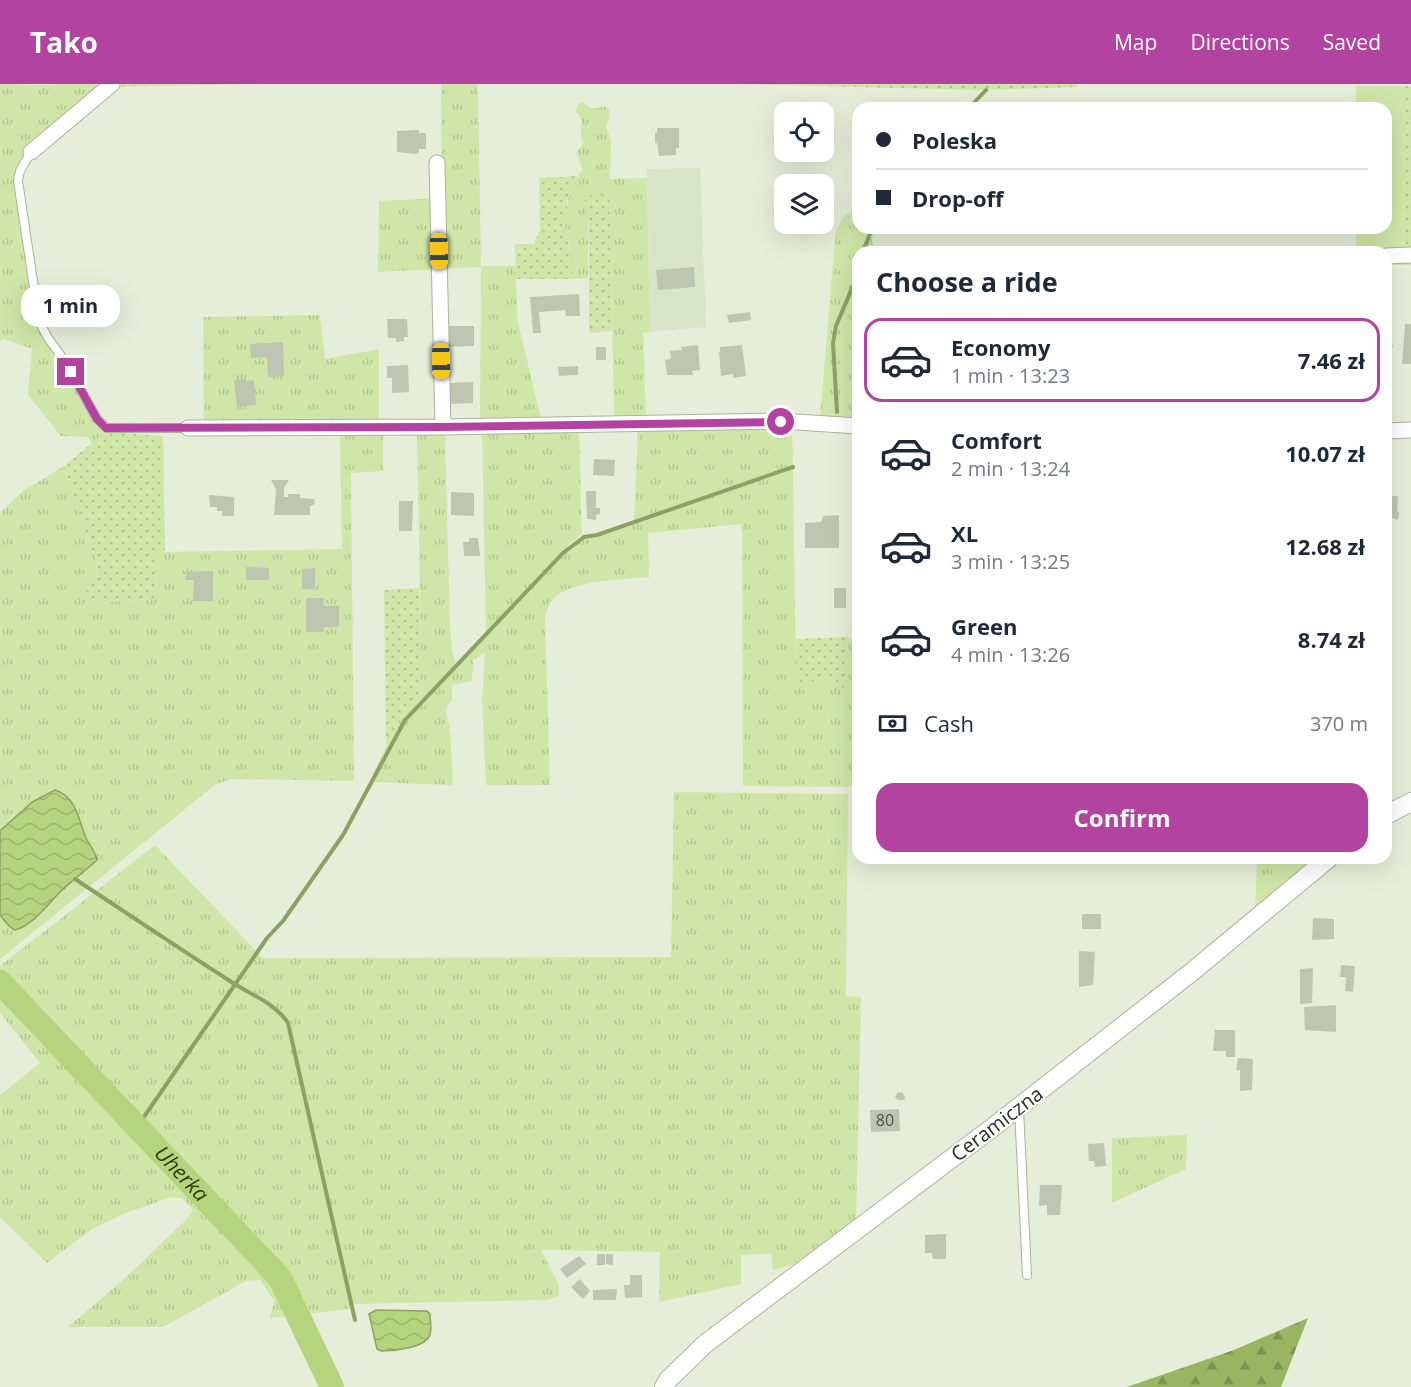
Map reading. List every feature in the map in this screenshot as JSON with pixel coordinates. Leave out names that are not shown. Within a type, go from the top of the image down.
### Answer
[{"type":"street","points":[[31,152],[112,84]]},
{"type":"street","points":[[437,163],[443,427]]},
{"type":"street","points":[[1392,256],[1411,255]]},
{"type":"street","points":[[188,428],[781,422],[852,426]]},
{"type":"street","points":[[1392,431],[1411,430]]},
{"type":"street","points":[[1392,812],[1411,802]]},
{"type":"street","name":"Ceramiczna","points":[[664,1387],[668,1380],[705,1344],[1018,1108],[1193,971],[1322,864]]},
{"type":"lane","points":[[31,152],[20,171],[18,181],[31,256],[35,298],[43,330],[64,360],[97,419],[106,428],[188,428]]},
{"type":"lane","points":[[1018,1108],[1027,1275]]},
{"type":"shaded area","points":[[700,168],[706,327],[650,332],[647,169]]},
{"type":"green space","points":[[0,84],[105,86],[73,114],[16,176],[35,319],[93,418],[106,432],[93,444],[87,437],[61,436],[28,395],[32,349],[4,339],[0,341]]},
{"type":"green space","points":[[37,84],[261,84],[115,87]]},
{"type":"green space","points":[[441,84],[478,84],[481,266],[515,266],[518,322],[541,419],[480,420],[481,267],[378,272],[379,201],[442,198]]},
{"type":"green space","points":[[734,84],[1077,84],[1077,87],[982,90]]},
{"type":"green space","points":[[1356,86],[1405,86],[1403,265],[1392,265],[1392,246],[1356,246],[1356,234],[1392,234],[1392,102],[1356,102]]},
{"type":"green space","points":[[1405,86],[1411,87],[1411,265],[1403,265]]},
{"type":"green space","points":[[582,102],[593,108],[604,106],[609,109],[610,116],[606,126],[611,141],[610,179],[647,178],[650,332],[643,333],[646,417],[614,418],[610,195],[587,208],[588,278],[573,279],[573,262],[570,263],[569,241],[565,226],[572,188],[583,170],[576,152],[583,144],[581,120],[576,112],[577,105]]},
{"type":"green space","points":[[577,176],[567,199],[567,216],[564,225],[570,262],[573,261],[573,279],[516,279],[515,244],[534,244],[540,230],[539,178]]},
{"type":"green space","points":[[588,195],[610,195],[612,331],[589,333],[589,222],[584,198]]},
{"type":"green space","points":[[852,211],[852,234],[874,234],[872,239],[874,246],[852,246],[852,418],[820,417],[836,230],[844,216]]},
{"type":"green space","points":[[320,315],[325,359],[379,349],[379,421],[204,424],[203,317]]},
{"type":"green space","points":[[792,428],[793,465],[634,520],[638,431]]},
{"type":"green space","points":[[106,432],[163,436],[165,552],[155,552],[157,592],[153,599],[92,603],[87,601],[85,594],[98,572],[97,564],[64,466]]},
{"type":"green space","points":[[579,432],[582,534],[565,548],[585,539],[598,537],[793,469],[796,683],[832,678],[848,686],[847,637],[852,637],[852,787],[743,786],[742,524],[648,533],[649,577],[585,584],[562,592],[549,605],[545,616],[550,785],[486,785],[482,702],[485,653],[473,660],[472,681],[452,685],[452,700],[447,706],[446,714],[450,729],[453,785],[369,782],[400,718],[420,699],[419,683],[422,664],[420,660],[417,434],[445,434],[450,625],[452,650],[456,663],[486,632],[482,434]]},
{"type":"green space","points":[[340,434],[383,434],[383,471],[351,473],[354,781],[232,779],[216,784],[0,959],[0,513],[23,491],[64,466],[97,564],[98,571],[85,594],[87,601],[93,603],[153,599],[157,592],[155,552],[342,549]]},
{"type":"green space","points":[[419,588],[420,660],[422,664],[419,683],[420,699],[400,718],[386,746],[384,590]]},
{"type":"green space","points":[[847,637],[848,687],[833,688],[832,678],[796,684],[796,639]]},
{"type":"green space","points":[[674,792],[848,794],[846,996],[861,997],[856,1219],[792,1265],[773,1270],[771,1254],[741,1255],[741,1284],[659,1302],[660,1252],[541,1250],[559,1285],[559,1295],[548,1300],[356,1304],[349,1305],[349,1309],[270,1318],[274,1301],[260,1280],[246,1281],[163,1327],[68,1327],[125,1278],[185,1221],[193,1210],[182,1198],[172,1197],[126,1213],[92,1229],[47,1263],[0,1217],[0,1095],[40,1063],[0,1013],[0,966],[155,845],[263,958],[671,957]]},
{"type":"green space","points":[[1257,864],[1314,864],[1255,913]]},
{"type":"green space","points":[[1187,1135],[1186,1169],[1112,1203],[1112,1138]]},
{"type":"green space","points":[[1308,1318],[1281,1387],[1127,1387],[1234,1350]]},
{"type":"water","points":[[55,790],[62,793],[72,803],[97,860],[64,888],[34,919],[15,930],[0,915],[0,831],[32,802]]},
{"type":"water","points":[[376,1310],[427,1311],[430,1314],[431,1327],[428,1339],[416,1346],[401,1349],[381,1351],[377,1349],[369,1314]]},
{"type":"building","points":[[657,128],[679,128],[679,148],[676,148],[676,155],[659,156],[657,143],[655,143]]},
{"type":"building","points":[[419,130],[419,133],[426,133],[426,149],[419,149],[419,152],[415,154],[397,152],[397,131]]},
{"type":"building","points":[[694,267],[695,287],[658,290],[656,270]]},
{"type":"building","points":[[579,294],[580,316],[566,316],[565,310],[539,312],[541,333],[533,333],[530,297]]},
{"type":"building","points":[[750,312],[751,320],[729,323],[727,315]]},
{"type":"building","points":[[387,319],[407,319],[408,337],[404,337],[404,341],[396,342],[396,338],[388,338]]},
{"type":"building","points":[[1405,324],[1411,324],[1411,364],[1402,364]]},
{"type":"building","points":[[448,326],[474,326],[474,346],[448,347]]},
{"type":"building","points":[[283,342],[284,376],[268,377],[267,357],[251,358],[250,344]]},
{"type":"building","points":[[698,345],[700,370],[692,371],[693,375],[667,375],[665,360],[671,359],[670,351]]},
{"type":"building","points":[[742,345],[746,376],[733,378],[733,374],[721,376],[720,347]]},
{"type":"building","points":[[596,347],[606,347],[606,360],[596,360]]},
{"type":"building","points":[[408,365],[409,392],[392,393],[392,378],[387,378],[387,366]]},
{"type":"building","points":[[578,366],[578,375],[559,376],[558,367]]},
{"type":"building","points":[[246,379],[246,381],[254,380],[256,405],[237,407],[234,380]]},
{"type":"building","points":[[473,382],[473,403],[450,404],[450,383]]},
{"type":"building","points":[[594,459],[615,460],[614,476],[593,475]]},
{"type":"building","points":[[271,480],[289,480],[284,488],[284,497],[288,497],[288,494],[300,494],[300,498],[314,499],[315,504],[310,506],[310,515],[274,515],[276,489]]},
{"type":"building","points":[[586,491],[596,491],[596,508],[600,508],[600,514],[596,515],[596,520],[587,519]]},
{"type":"building","points":[[451,492],[474,493],[474,516],[451,515]]},
{"type":"building","points":[[209,495],[234,497],[234,516],[222,516],[222,511],[217,511],[217,507],[210,507]]},
{"type":"building","points":[[1392,496],[1398,496],[1399,517],[1397,520],[1392,518]]},
{"type":"building","points":[[399,501],[413,501],[412,531],[399,531]]},
{"type":"building","points":[[839,515],[839,548],[805,548],[805,523],[821,522],[823,516]]},
{"type":"building","points":[[469,538],[478,538],[480,556],[464,556],[463,542],[469,542]]},
{"type":"building","points":[[246,567],[269,568],[269,580],[246,580]]},
{"type":"building","points":[[315,568],[315,589],[302,589],[302,569]]},
{"type":"building","points":[[213,571],[213,601],[193,601],[194,580],[186,580],[186,572]]},
{"type":"building","points":[[834,588],[846,588],[846,608],[834,608]]},
{"type":"building","points":[[306,598],[324,598],[324,606],[339,606],[339,627],[324,627],[324,632],[306,632]]},
{"type":"building","points":[[1082,914],[1101,914],[1101,929],[1082,929]]},
{"type":"building","points":[[1313,918],[1334,919],[1334,939],[1312,940]]},
{"type":"building","points":[[1079,951],[1095,952],[1093,985],[1079,987]]},
{"type":"building","points":[[1341,965],[1355,966],[1353,992],[1345,991],[1346,977],[1340,977]]},
{"type":"building","points":[[1313,968],[1312,1003],[1300,1004],[1300,969]]},
{"type":"building","points":[[1336,1005],[1336,1032],[1305,1030],[1304,1007]]},
{"type":"building","points":[[1215,1030],[1235,1030],[1235,1057],[1226,1057],[1226,1051],[1213,1051]]},
{"type":"building","points":[[1238,1058],[1253,1059],[1252,1090],[1240,1091],[1240,1070],[1236,1070]]},
{"type":"building","points":[[898,1092],[903,1093],[904,1100],[898,1100],[895,1097]]},
{"type":"building","points":[[899,1109],[900,1131],[871,1132],[870,1110]]},
{"type":"building","points":[[1104,1143],[1106,1166],[1095,1167],[1094,1161],[1089,1161],[1088,1144]]},
{"type":"building","points":[[1040,1185],[1062,1185],[1060,1215],[1047,1215],[1047,1205],[1039,1206]]},
{"type":"building","points":[[946,1234],[946,1259],[933,1259],[932,1253],[925,1253],[925,1235]]},
{"type":"building","points":[[597,1254],[605,1254],[605,1265],[597,1265]]},
{"type":"building","points":[[606,1254],[613,1254],[613,1265],[606,1264]]},
{"type":"building","points":[[579,1256],[586,1264],[567,1278],[560,1269]]},
{"type":"building","points":[[630,1275],[642,1275],[642,1297],[625,1298],[624,1285],[630,1285]]},
{"type":"building","points":[[580,1279],[590,1291],[583,1299],[571,1287]]},
{"type":"building","points":[[617,1289],[616,1300],[593,1300],[593,1290]]},
{"type":"waterway","points":[[975,102],[986,90]]},
{"type":"waterway","points":[[865,246],[870,234]]},
{"type":"waterway","points":[[837,412],[833,343],[836,326],[852,288]]},
{"type":"waterway","points":[[137,1127],[267,938],[283,921],[343,835],[405,720],[563,553],[584,537],[597,535],[793,467]]},
{"type":"waterway","points":[[75,879],[270,1005],[288,1023],[355,1320]]},
{"type":"waterway","name":"Uherka","points":[[0,982],[280,1278],[332,1387]]},
{"type":"route","points":[[71,372],[97,419],[106,428],[443,427],[781,422]]}]
